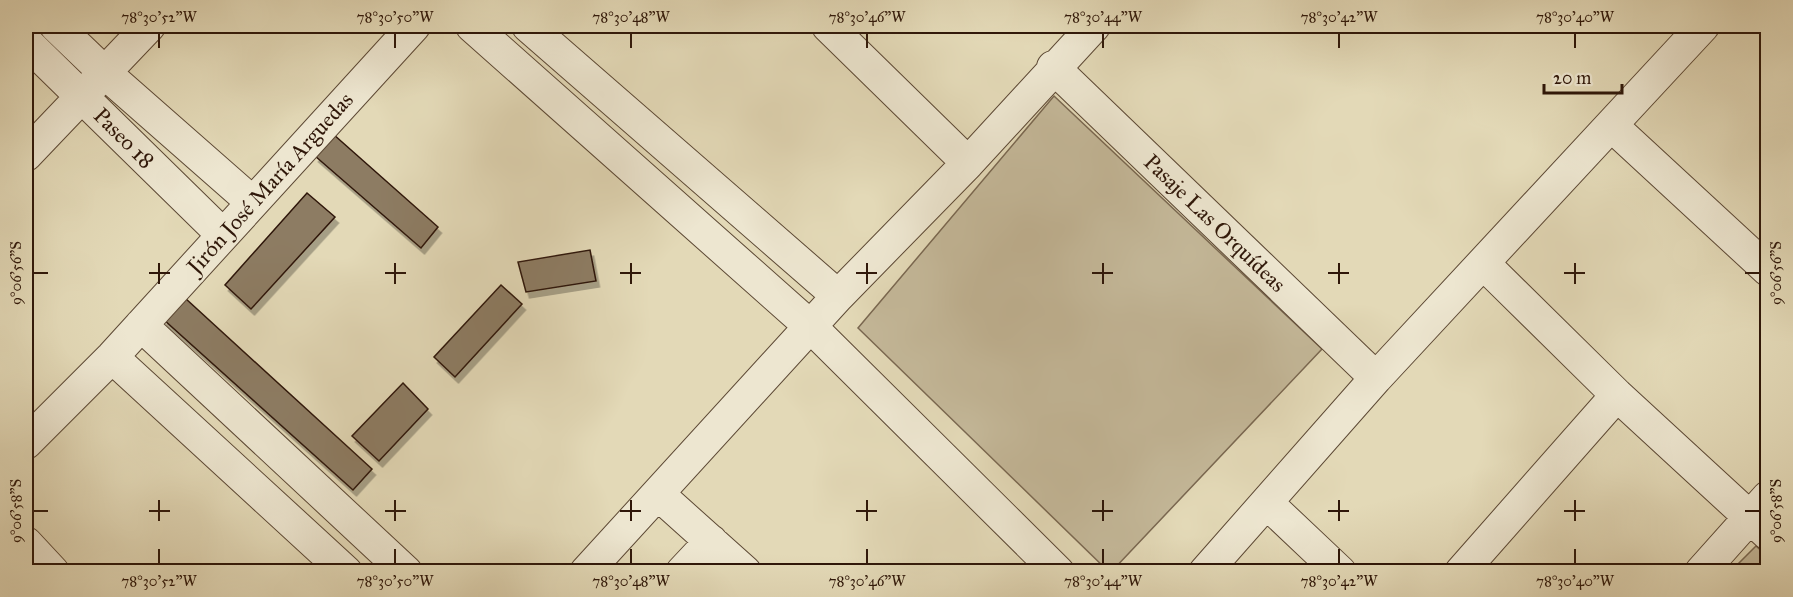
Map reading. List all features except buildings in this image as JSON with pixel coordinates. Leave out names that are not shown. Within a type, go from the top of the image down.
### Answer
[{"type":"street","name":"Paseo 18","points":[[56,26],[104,72],[252,202]]},
{"type":"street","points":[[26,155],[149,26]]},
{"type":"street","name":"Jirón José María Arguedas","points":[[29,432],[112,357],[414,26]]},
{"type":"street","points":[[472,26],[811,327],[1058,572]]},
{"type":"street","points":[[528,26],[838,296]]},
{"type":"street","points":[[828,26],[968,163]]},
{"type":"street","points":[[586,572],[838,296],[968,163],[1053,67],[1094,26]]},
{"type":"street","points":[[1205,572],[1376,378],[1703,26]]},
{"type":"street","name":"Paseo 18","points":[[26,42],[222,234]]},
{"type":"street","name":"Pasaje Las Orquídeas","points":[[1053,67],[1376,378]]},
{"type":"street","points":[[1611,124],[1767,270]]},
{"type":"street","points":[[1483,263],[1617,396],[1761,516],[1701,572]]},
{"type":"street","points":[[141,325],[406,572]]},
{"type":"street","points":[[112,357],[346,572]]},
{"type":"street","points":[[1461,572],[1617,396]]},
{"type":"street","points":[[658,494],[745,572]]},
{"type":"street","points":[[1268,503],[1340,572]]},
{"type":"street","points":[[682,572],[711,541]]},
{"type":"street","points":[[26,543],[53,572]]},
{"type":"shaded area","points":[[1054,96],[1322,349],[1112,571],[1108,571],[858,328]]},
{"type":"shaded area","points":[[1756,546],[1767,556],[1767,571],[1731,571]]}]
